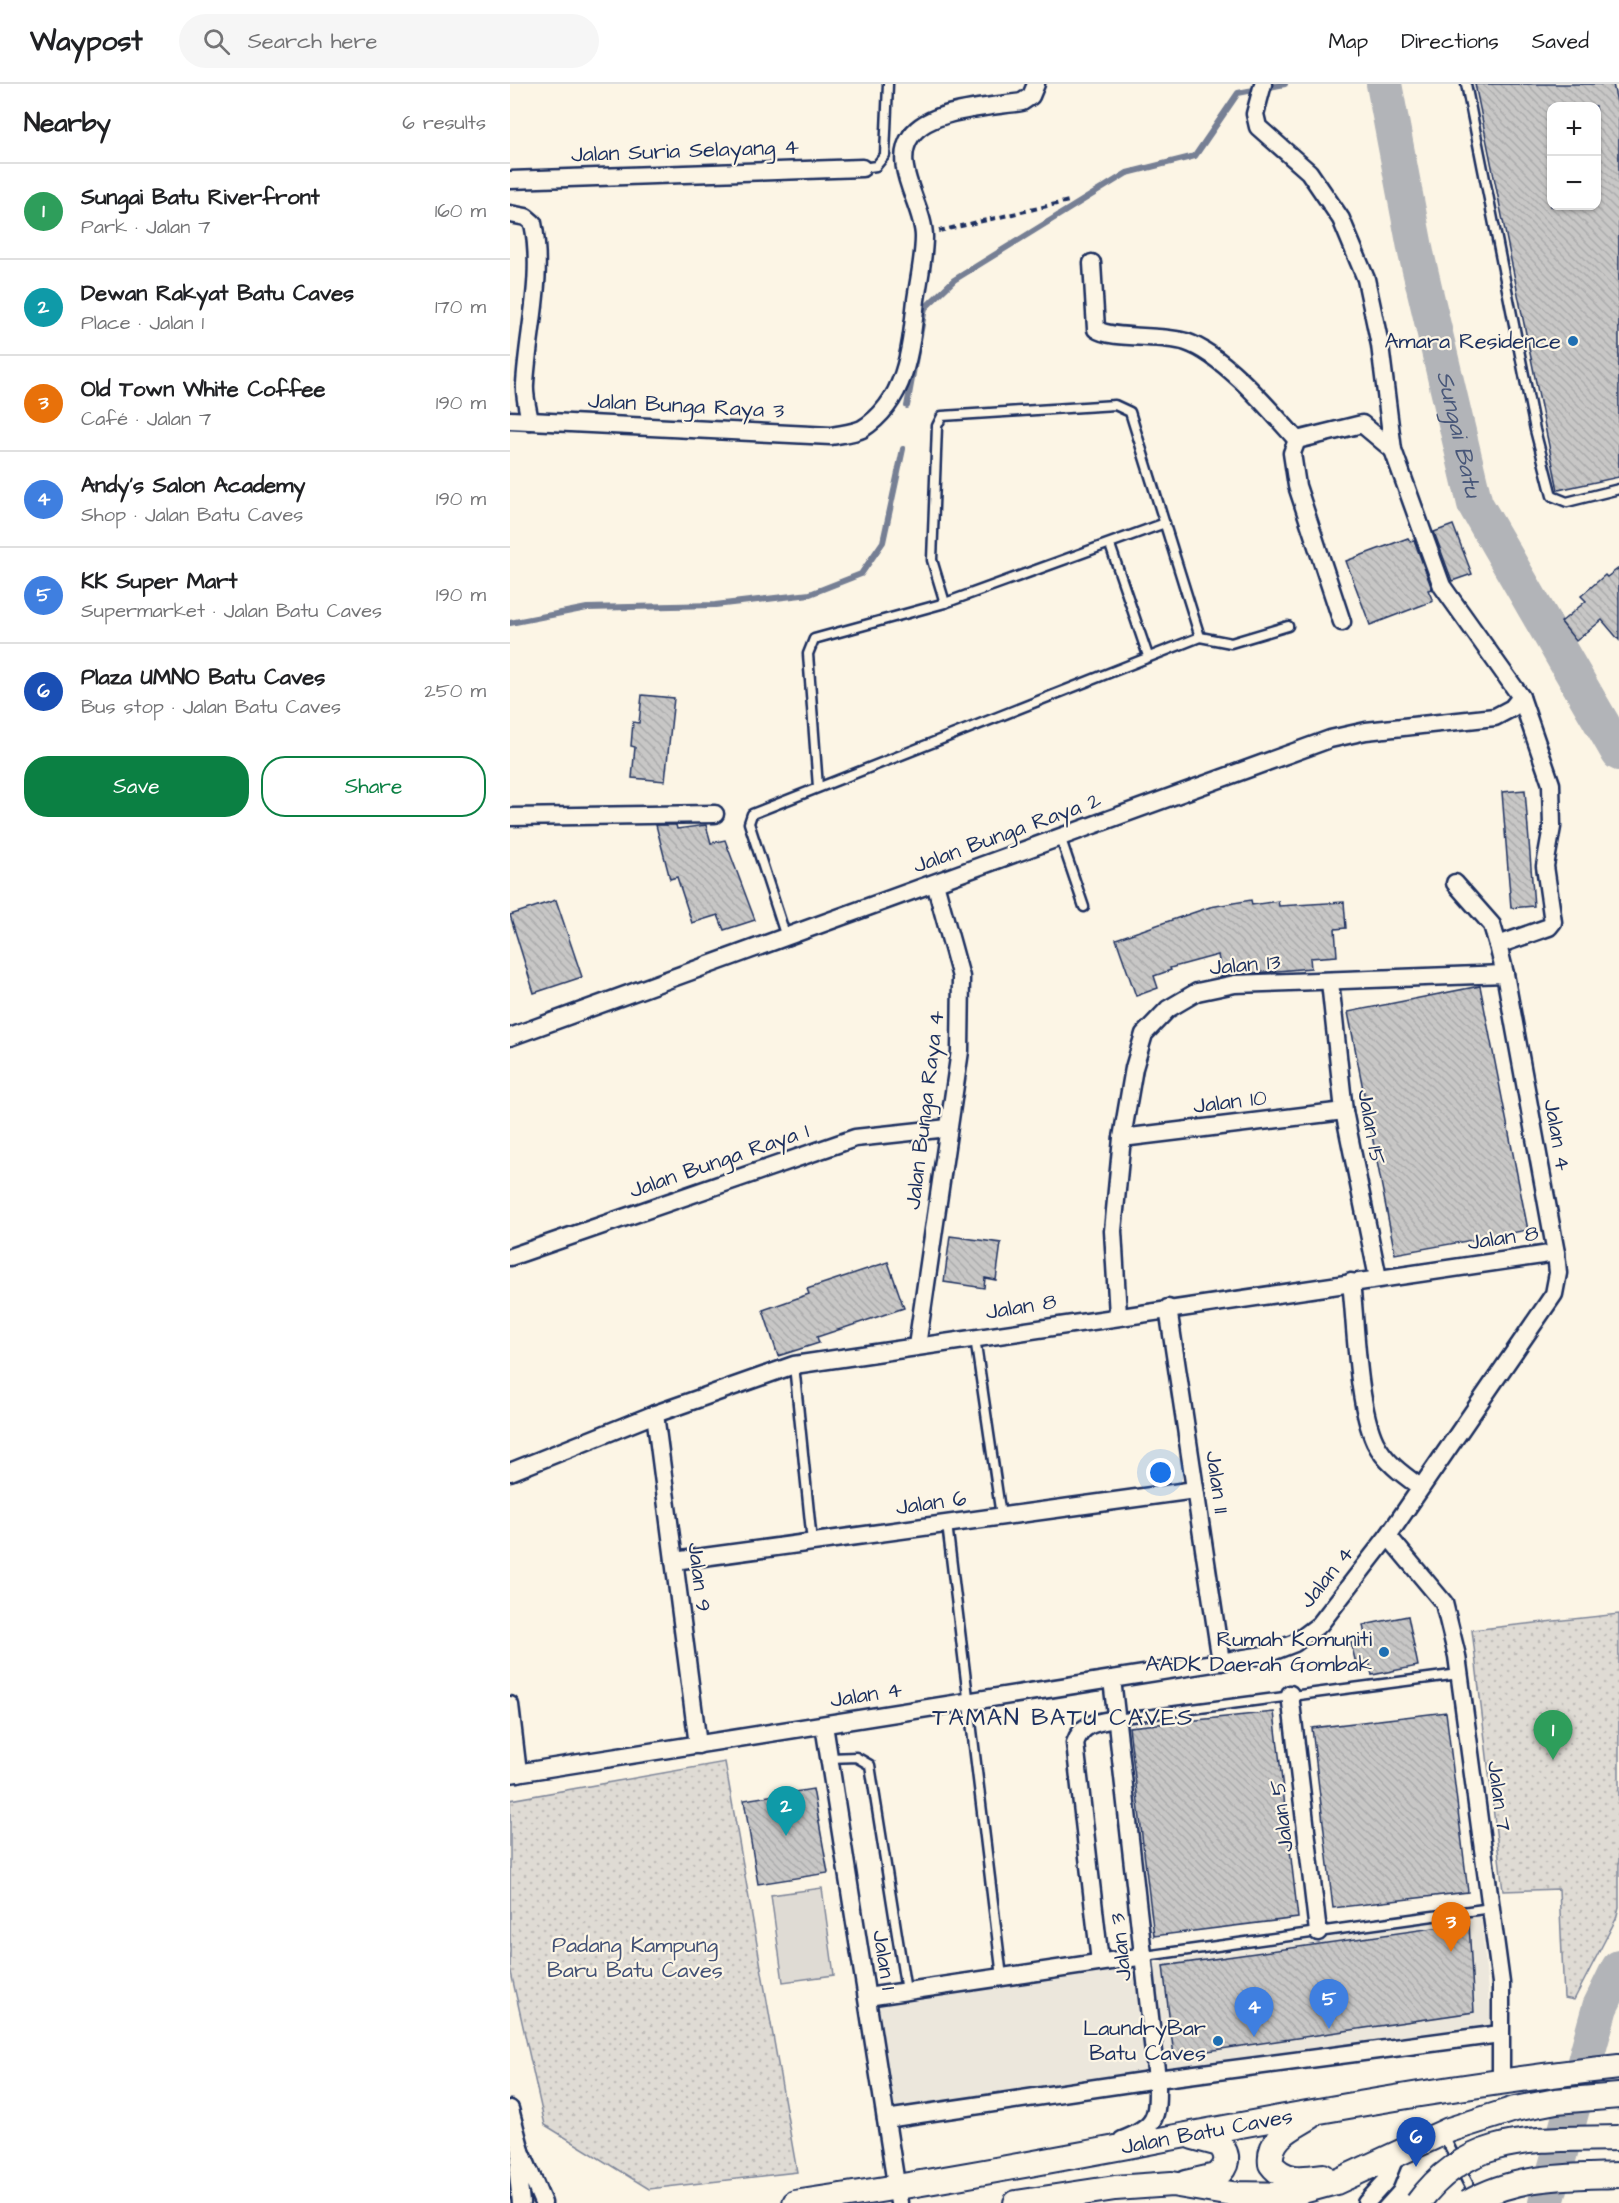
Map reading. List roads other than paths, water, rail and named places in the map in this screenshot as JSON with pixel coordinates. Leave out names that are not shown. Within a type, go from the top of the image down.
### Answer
[{"type":"main road","name":"Jalan Batu Caves","points":[[795,2203],[897,2196],[1073,2156],[1323,2109],[1615,2067]]},
{"type":"main road","name":"Jalan Batu Caves","points":[[1016,2203],[1116,2196],[1172,2184],[1232,2194],[1292,2199],[1336,2182],[1358,2170],[1395,2157],[1442,2134],[1515,2109],[1608,2097]]},
{"type":"main road","points":[[1323,2109],[1277,2139],[1271,2147],[1271,2164],[1282,2175],[1299,2178],[1358,2170]]},
{"type":"main road","points":[[1172,2184],[1216,2176],[1227,2162],[1227,2155],[1220,2144],[1185,2136]]},
{"type":"main road","points":[[1418,2203],[1431,2185],[1464,2158],[1496,2146],[1529,2140],[1619,2138]]},
{"type":"main road","points":[[1468,2203],[1485,2193],[1534,2178],[1619,2175]]},
{"type":"street","name":"Jalan Bunga Raya 3","points":[[510,420],[831,436],[860,430],[880,414],[898,389],[910,356],[924,235],[904,156],[909,138],[919,127],[935,119],[1022,102],[1031,96],[1036,84]]},
{"type":"street","points":[[1263,84],[1255,114],[1258,127],[1309,172],[1341,219],[1366,279],[1380,345],[1394,450],[1442,586],[1521,697],[1551,784],[1552,827],[1545,866],[1546,888],[1554,917],[1549,927],[1498,945]]},
{"type":"street","name":"Jalan Suria Selayang 4","points":[[510,180],[862,168]]},
{"type":"street","points":[[510,214],[526,218],[533,223],[538,245],[532,335],[525,386],[530,421]]},
{"type":"street","points":[[1092,262],[1096,328],[1104,334],[1156,335],[1187,342],[1214,356],[1297,440]]},
{"type":"street","points":[[1297,440],[1362,424],[1394,450]]},
{"type":"street","points":[[1297,440],[1292,453],[1297,486],[1342,622]]},
{"type":"street","name":"Jalan Bunga Raya 2","points":[[510,1036],[1061,839],[1330,739],[1366,731],[1495,717],[1512,708],[1521,697]]},
{"type":"street","points":[[510,817],[715,814]]},
{"type":"street","name":"Jalan Bunga Raya 4","points":[[917,1346],[960,1051],[961,976],[934,883]]},
{"type":"street","name":"Jalan 4","points":[[514,1773],[1264,1655],[1294,1643],[1320,1624],[1388,1536],[1554,1294],[1558,1273],[1498,945],[1492,925],[1455,883]]},
{"type":"street","name":"Jalan 13","points":[[1118,1315],[1113,1231],[1122,1138],[1134,1068],[1144,1034],[1167,1009],[1197,992],[1235,984],[1505,974]]},
{"type":"street","name":"Jalan 15","points":[[1330,982],[1344,1111],[1378,1278]]},
{"type":"street","name":"Jalan 10","points":[[1122,1138],[1344,1111]]},
{"type":"street","name":"Jalan Bunga Raya 1","points":[[510,1257],[855,1138],[948,1128]]},
{"type":"street","name":"Jalan 8","points":[[510,1472],[655,1414],[794,1365],[1118,1315],[1556,1253]]},
{"type":"street","points":[[1351,1282],[1365,1411],[1375,1442],[1392,1467],[1420,1487]]},
{"type":"street","name":"Jalan 11","points":[[1168,1308],[1221,1662]]},
{"type":"street","name":"Jalan 9","points":[[655,1414],[698,1744]]},
{"type":"street","name":"Jalan 6","points":[[674,1561],[1195,1490]]},
{"type":"street","name":"Jalan 7","points":[[1388,1536],[1444,1603],[1460,1674],[1501,1983],[1500,2034],[1508,2081]]},
{"type":"street","name":"Jalan 3","points":[[1073,2156],[1138,2134],[1151,2125],[1157,2113],[1157,2079],[1145,1956],[1112,1679]]},
{"type":"street","name":"Jalan 5","points":[[1290,1694],[1318,1932]]},
{"type":"street","points":[[510,1705],[514,1773]]},
{"type":"street","points":[[1100,1962],[1075,1743],[1088,1724],[1116,1719]]},
{"type":"street","name":"Jalan 1","points":[[824,1725],[897,2196]]},
{"type":"street","points":[[867,1997],[1145,1956]]},
{"type":"street","points":[[886,2119],[1157,2079],[1500,2034]]},
{"type":"street","points":[[510,2109],[521,2151],[543,2203]]},
{"type":"street","points":[[521,2151],[518,2174],[521,2203]]},
{"type":"street","points":[[1366,2203],[1385,2182],[1395,2157]]},
{"type":"lane","points":[[862,168],[876,166],[885,155],[888,84]]},
{"type":"lane","points":[[1466,84],[1534,430],[1552,496],[1567,502],[1619,489]]},
{"type":"lane","points":[[945,603],[932,560],[937,426],[942,416],[1115,405],[1130,412],[1200,637]]},
{"type":"lane","points":[[818,788],[808,654],[814,639],[945,603],[1110,545],[1165,523]]},
{"type":"lane","points":[[1110,545],[1148,656]]},
{"type":"lane","points":[[786,937],[748,823],[752,814],[1200,637],[1231,643],[1288,626]]},
{"type":"lane","points":[[1061,839],[1084,908]]},
{"type":"lane","points":[[975,1337],[1001,1516]]},
{"type":"lane","points":[[794,1365],[812,1542]]},
{"type":"lane","points":[[947,1524],[1002,1977]]},
{"type":"lane","points":[[1116,1719],[1290,1694],[1460,1674]]},
{"type":"lane","points":[[830,1758],[856,1756],[870,1765],[906,1991]]},
{"type":"lane","points":[[1145,1956],[1491,1908]]},
{"type":"lane","points":[[1442,2134],[1478,2203]]},
{"type":"waterway","points":[[907,406],[925,308],[954,280],[1127,173],[1195,156],[1238,93],[1285,84]]},
{"type":"waterway","name":"Sungai Batu","points":[[1384,84],[1416,253],[1475,504],[1619,753]]},
{"type":"waterway","points":[[510,623],[587,608],[715,605],[810,594],[861,574],[883,542],[903,449]]},
{"type":"waterway","name":"Sungai Batu","points":[[1546,2203],[1600,2007],[1619,1968]]},
{"type":"place","name":"Amara Residence","points":[[1573,341]]},
{"type":"place","name":"Rumah Komuniti AADK Daerah Gombak","points":[[1384,1652]]},
{"type":"place","name":"Sungai Batu Riverfront","points":[[1553,1760]]},
{"type":"place","name":"Dewan Rakyat Batu Caves","points":[[786,1836]]},
{"type":"place","name":"Old Town White Coffee","points":[[1451,1952]]},
{"type":"place","name":"KK Super Mart","points":[[1329,2029]]},
{"type":"place","name":"Andy's Salon Academy","points":[[1254,2037]]},
{"type":"place","name":"LaundryBar Batu Caves","points":[[1218,2041]]},
{"type":"place","name":"Plaza UMNO Batu Caves","points":[[1416,2167]]},
{"type":"district","name":"TAMAN BATU CAVES","points":[[1063,1718]]},
{"type":"park label","name":"Padang Kampung Baru Batu Caves","points":[[635,1958]]}]
